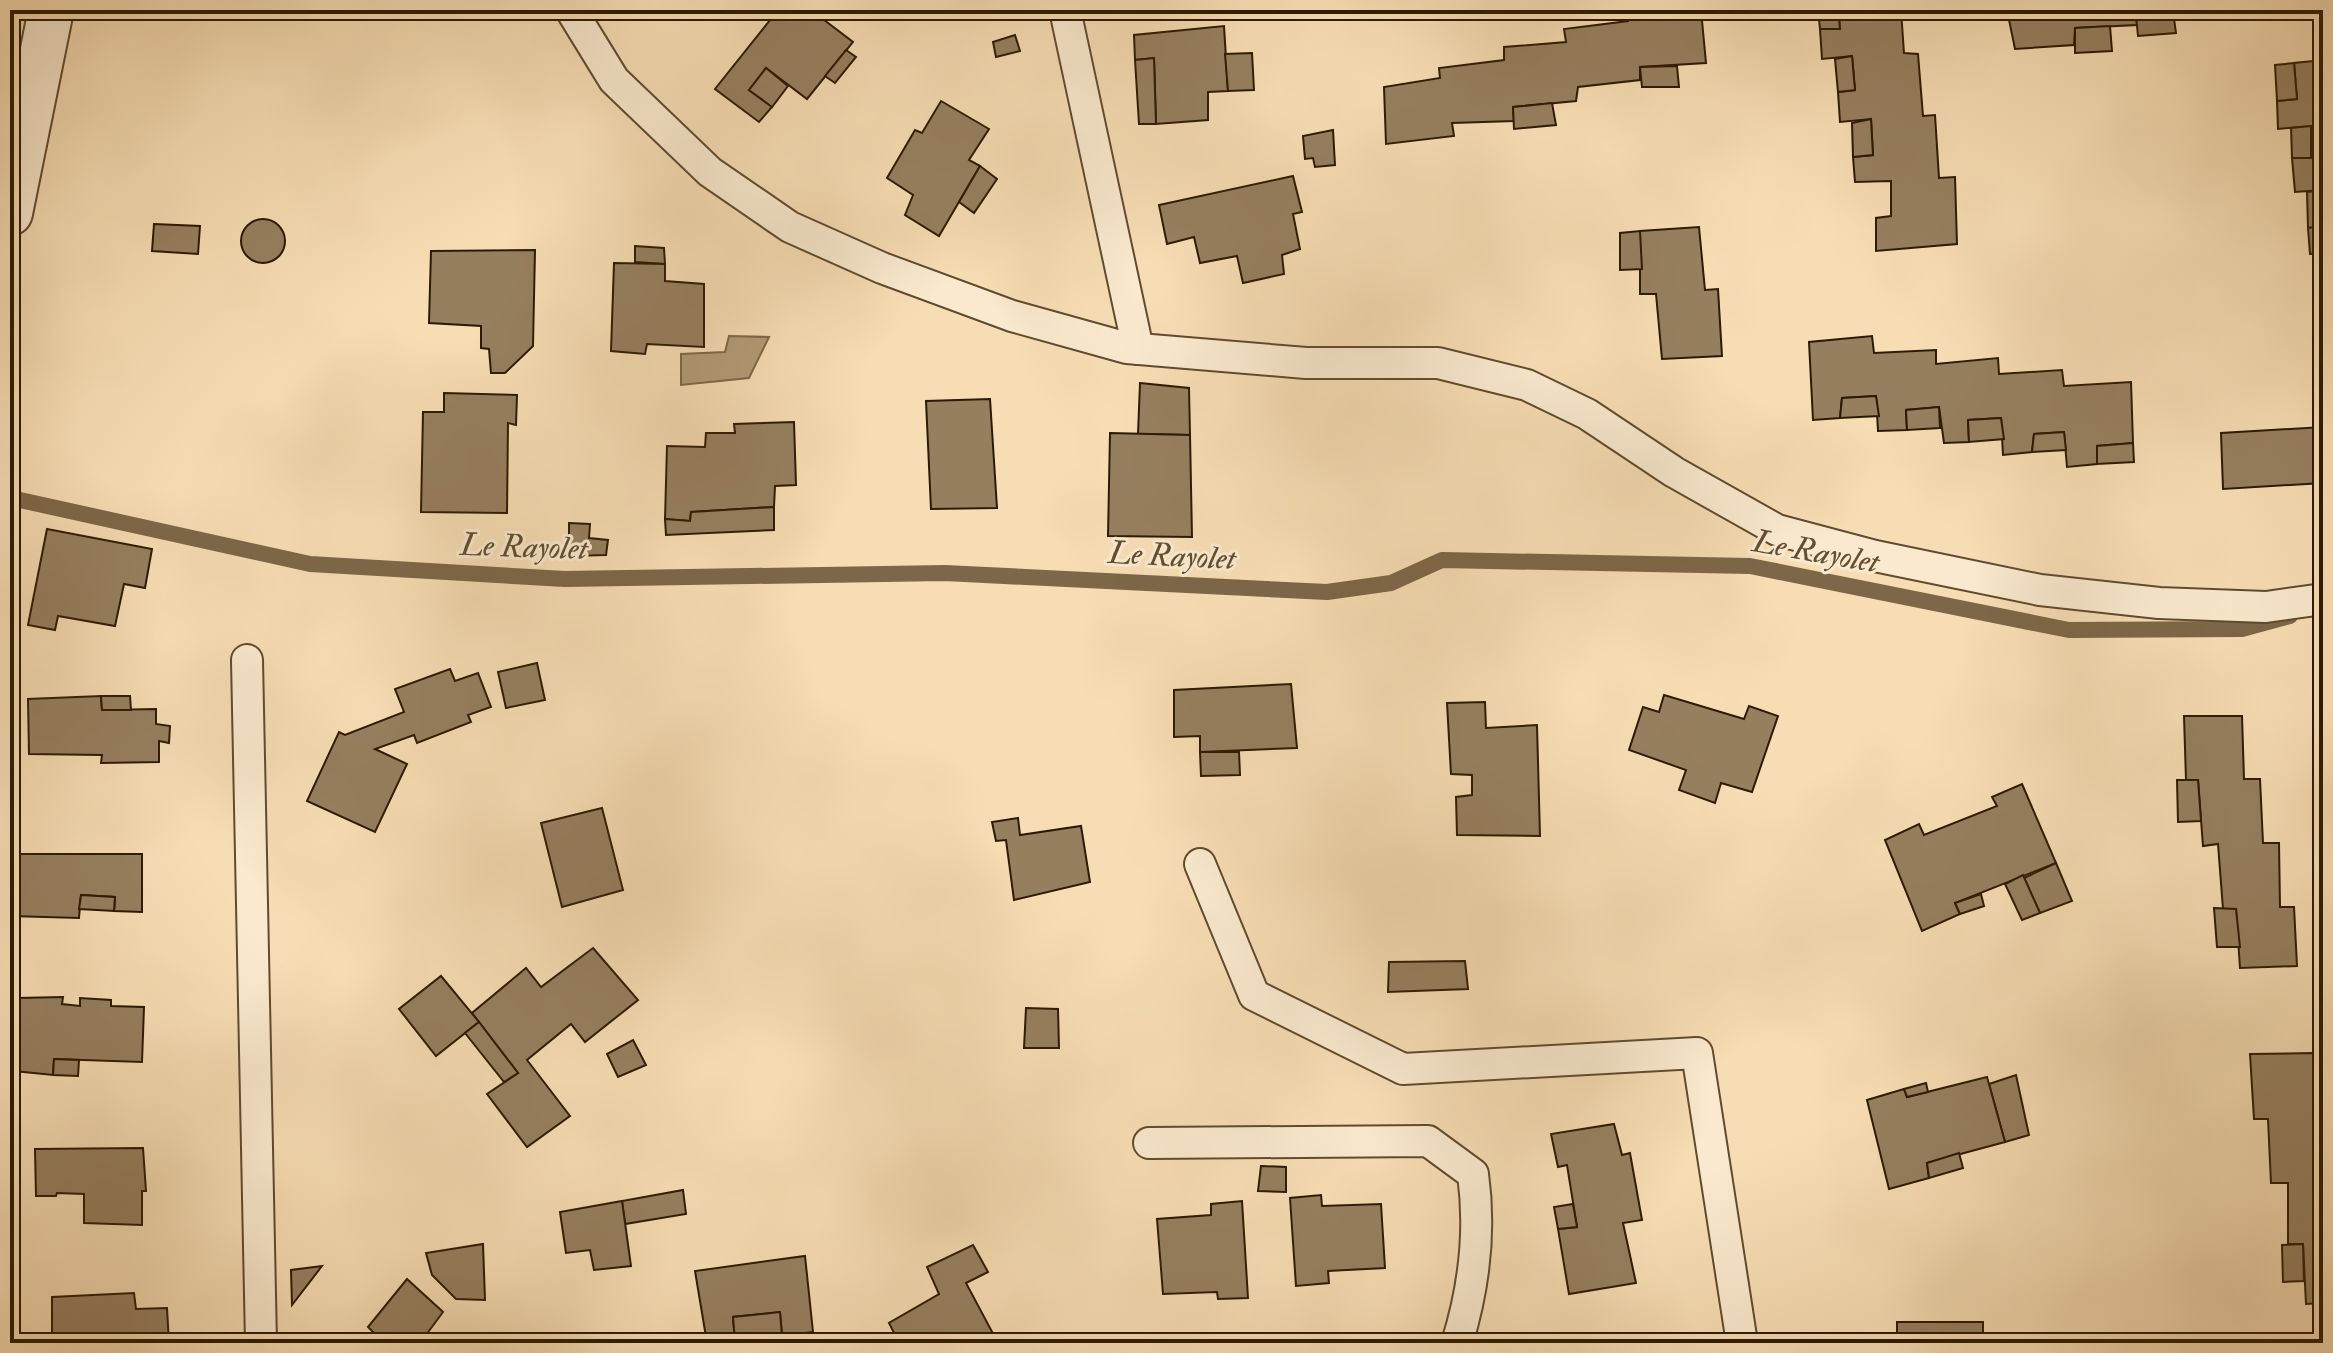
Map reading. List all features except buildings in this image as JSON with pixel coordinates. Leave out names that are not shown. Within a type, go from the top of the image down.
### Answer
[{"type":"street","points":[[10,213],[51,10]]},
{"type":"lane","points":[[571,10],[614,80],[710,172],[790,227],[882,268],[1012,316],[1138,349],[1306,363],[1438,363],[1527,385],[1587,414],[1674,472],[1777,530],[1905,562],[2040,590],[2159,603],[2266,607],[2323,599]]},
{"type":"lane","points":[[1065,10],[1138,349]]},
{"type":"lane","points":[[247,660],[261,1343]]},
{"type":"lane","points":[[1200,864],[1254,995],[1403,1069],[1697,1053],[1742,1343]]},
{"type":"lane","points":[[1149,1143],[1428,1141],[1473,1174],[1479,1217],[1468,1305],[1457,1343]]},
{"type":"shaded area","points":[[729,336],[769,337],[749,378],[681,385],[681,354],[725,352]]},
{"type":"waterway","name":"Le Rayolet","points":[[11,498],[310,564],[565,579],[945,573],[1327,592],[1391,583],[1442,560],[1750,566],[2069,630],[2242,629],[2290,616]]}]
